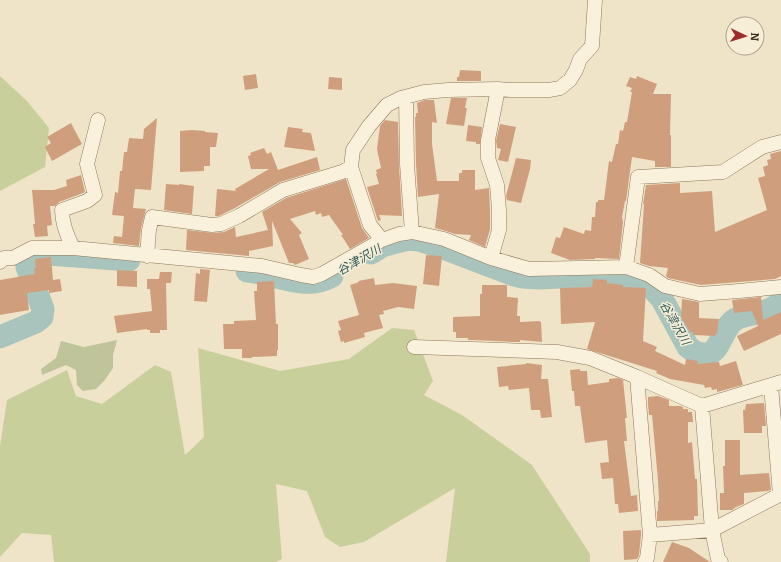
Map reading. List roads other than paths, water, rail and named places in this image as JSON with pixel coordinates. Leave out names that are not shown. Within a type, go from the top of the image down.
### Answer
[{"type":"street","points":[[382,240],[370,225],[351,167],[352,150],[369,126],[387,105],[400,98],[424,92],[498,89],[549,90],[560,88],[570,80],[580,59],[592,46],[594,0]]},
{"type":"street","points":[[491,258],[499,230],[499,210],[497,185],[488,158],[488,140],[498,89]]},
{"type":"street","points":[[406,97],[407,164],[412,232]]},
{"type":"street","points":[[73,248],[66,234],[62,218],[62,210],[87,201],[95,195],[87,164],[98,120]]},
{"type":"street","points":[[626,267],[638,177],[723,172],[762,147],[781,142]]},
{"type":"street","points":[[147,256],[149,230],[152,217],[212,225],[221,224],[239,216],[282,190],[342,172],[351,167]]},
{"type":"street","points":[[0,262],[4,258],[13,258],[32,248],[73,248],[262,266],[313,277],[322,274],[382,240],[399,234],[412,232],[444,239],[491,258],[529,269],[626,267],[649,275],[664,286],[700,294],[739,292],[781,287]]},
{"type":"street","points":[[414,347],[557,352],[590,358],[702,406],[776,383],[780,495],[712,530],[650,535]]},
{"type":"street","points":[[637,377],[650,535],[647,558],[645,562]]},
{"type":"street","points":[[702,406],[712,530],[718,559],[721,562]]},
{"type":"waterway","name":"谷津沢川","points":[[371,253],[382,246],[409,239],[419,240],[438,246],[514,275],[523,277],[624,276],[640,281],[653,289],[662,299],[688,347],[701,354],[707,354],[714,351],[728,327],[736,319],[745,315],[770,310],[781,301]]},
{"type":"waterway","name":"谷津沢川","points":[[0,337],[36,322],[42,317],[43,309],[27,267],[30,260],[37,256],[49,254],[129,260]]},
{"type":"waterway","name":"谷津沢川","points":[[247,271],[258,272],[300,282],[311,282],[332,276]]}]
